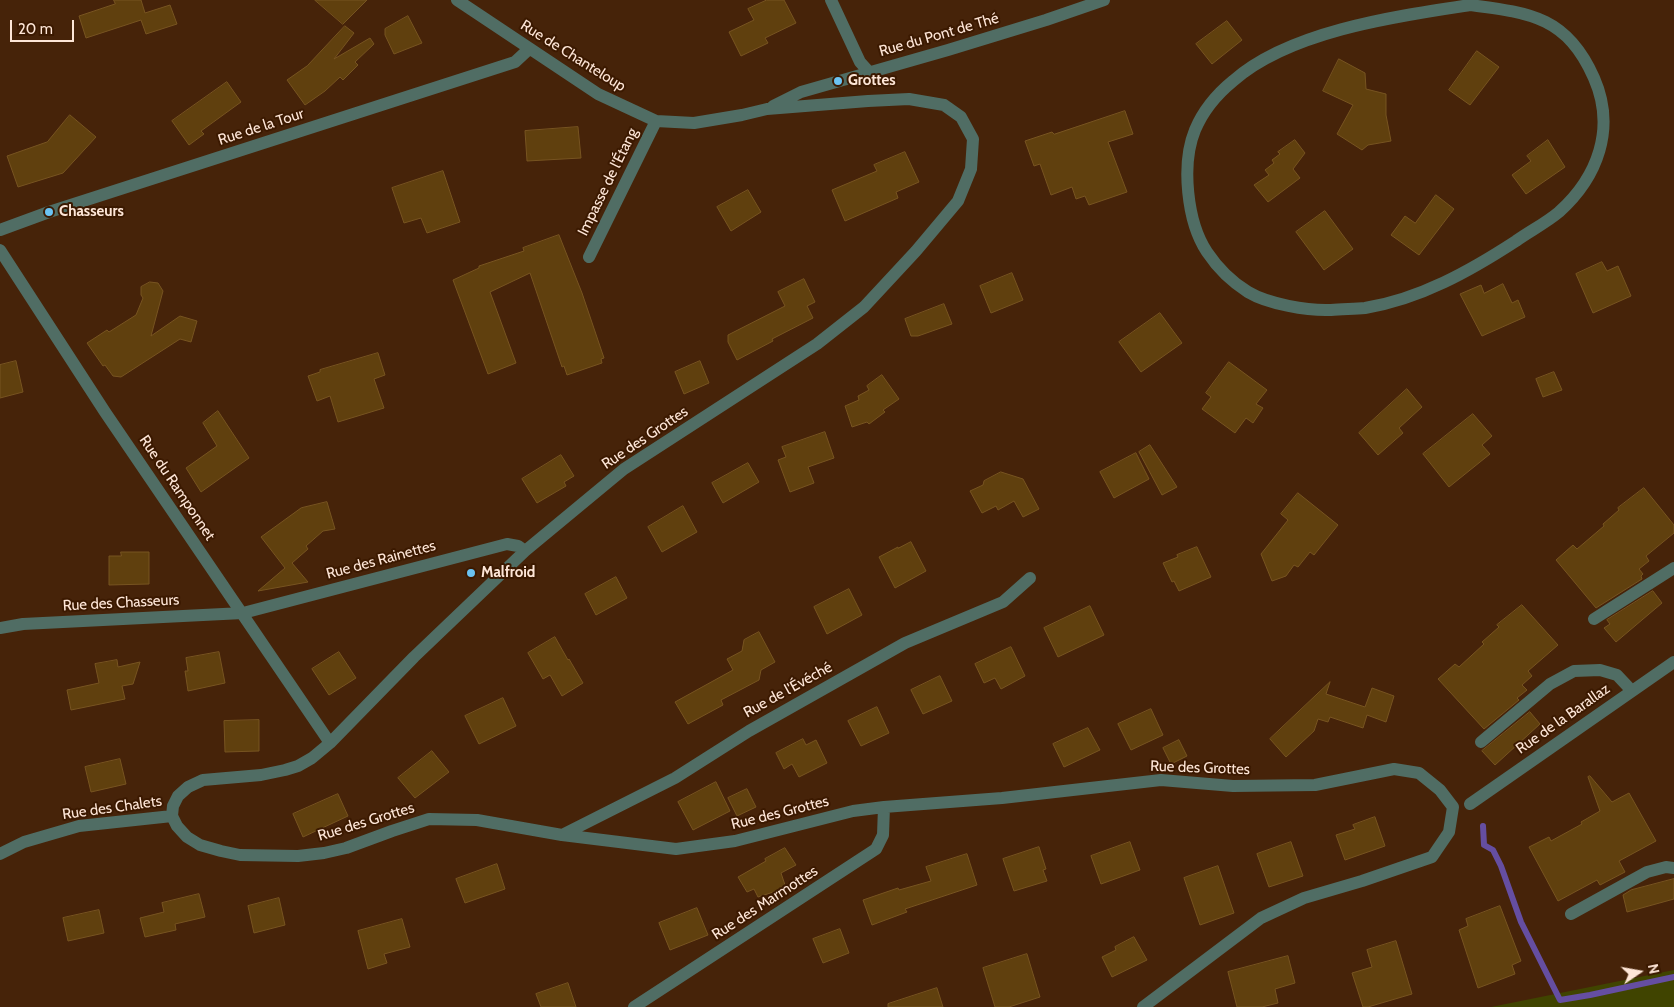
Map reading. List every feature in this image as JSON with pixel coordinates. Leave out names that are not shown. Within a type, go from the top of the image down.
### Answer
[{"type":"street","name":"Rue de Chanteloup","points":[[457,0],[598,94],[656,121],[694,123],[767,109]]},
{"type":"street","name":"Rue du Pont de Thé","points":[[831,0],[860,62],[869,72]]},
{"type":"street","name":"Rue du Pont de Thé","points":[[767,109],[801,92],[948,50],[1084,3],[1104,0]]},
{"type":"street","points":[[1470,2],[1534,16],[1554,27],[1572,41],[1586,60],[1597,86],[1604,114],[1602,145],[1592,172],[1576,194],[1557,213],[1485,261],[1438,286],[1395,301],[1364,308],[1325,310],[1284,305],[1249,293],[1223,272],[1206,250],[1192,216],[1188,183],[1188,157],[1195,130],[1212,102],[1233,80],[1253,65],[1287,48],[1322,35],[1400,15],[1470,2]]},
{"type":"street","name":"Rue de la Tour","points":[[0,230],[59,209],[515,62],[529,49]]},
{"type":"street","name":"Rue des Grottes","points":[[767,109],[868,100],[900,100],[944,105],[961,117],[973,139],[971,169],[958,201],[916,251],[864,307],[817,344],[624,469],[525,551],[414,657],[330,743],[312,758],[298,766],[261,775],[203,780],[188,787],[178,796],[173,806],[172,816],[177,826],[187,837],[200,845],[240,855],[298,856],[346,848],[429,819],[477,820],[562,835],[676,849],[735,841],[853,812],[884,807],[1002,798],[1162,780],[1233,786],[1315,785],[1394,769],[1419,773],[1440,790],[1453,807],[1449,832],[1432,857],[1362,881],[1304,898],[1260,918],[1143,1007]]},
{"type":"street","name":"Impasse de l'Étang","points":[[589,257],[656,121]]},
{"type":"street","name":"Rue du Ramponnet","points":[[0,250],[105,412],[330,743]]},
{"type":"street","name":"Rue des Rainettes","points":[[243,613],[507,544],[518,546],[525,551]]},
{"type":"street","points":[[1594,619],[1674,568]]},
{"type":"street","name":"Rue de l'Évéché","points":[[562,835],[675,778],[749,730],[905,644],[1003,602],[1030,578]]},
{"type":"street","name":"Rue des Chasseurs","points":[[0,628],[23,624],[243,613]]},
{"type":"street","name":"Rue de la Barallaz","points":[[1470,804],[1674,662]]},
{"type":"street","points":[[1481,742],[1550,684],[1574,671],[1600,670],[1617,675],[1632,691]]},
{"type":"street","name":"Rue des Marmottes","points":[[634,1007],[876,849],[883,835],[884,807]]},
{"type":"street","name":"Rue des Chalets","points":[[0,854],[24,842],[78,826],[172,816]]},
{"type":"street","points":[[1571,914],[1647,872],[1666,867],[1674,868]]},
{"type":"shaded area","points":[[1674,970],[1674,1007],[1491,1007]]},
{"type":"building","points":[[114,0],[141,0],[145,13],[170,5],[177,24],[146,34],[141,20],[86,38],[79,16],[115,4]]},
{"type":"building","points":[[315,0],[367,0],[343,24]]},
{"type":"building","points":[[767,0],[784,0],[796,23],[765,38],[768,43],[741,56],[729,32],[754,20],[748,9]]},
{"type":"building","points":[[408,16],[422,43],[394,54],[385,35],[385,29]]},
{"type":"building","points":[[1227,21],[1242,40],[1212,64],[1196,44]]},
{"type":"building","points":[[345,26],[354,33],[334,59],[370,38],[374,44],[355,62],[358,65],[343,80],[340,77],[325,91],[305,105],[287,80],[307,66]]},
{"type":"building","points":[[1477,51],[1499,67],[1470,105],[1449,90]]},
{"type":"building","points":[[1339,59],[1365,73],[1366,89],[1386,94],[1386,115],[1391,141],[1368,145],[1362,150],[1337,134],[1353,105],[1323,91]]},
{"type":"building","points":[[227,82],[241,102],[201,131],[204,134],[189,145],[172,121]]},
{"type":"building","points":[[1125,111],[1133,134],[1108,142],[1127,192],[1089,205],[1085,196],[1076,199],[1072,187],[1051,195],[1040,164],[1034,166],[1025,141],[1052,132],[1054,134]]},
{"type":"building","points":[[70,115],[96,137],[63,173],[18,187],[7,156],[47,142]]},
{"type":"building","points":[[578,127],[581,158],[527,161],[525,131]]},
{"type":"building","points":[[1295,140],[1305,153],[1293,169],[1300,178],[1268,202],[1254,185],[1269,175],[1265,170],[1274,163],[1272,160],[1280,154],[1278,152]]},
{"type":"building","points":[[1548,140],[1565,167],[1526,194],[1512,175],[1531,161],[1527,156]]},
{"type":"building","points":[[905,152],[919,182],[896,192],[898,198],[845,221],[832,190],[877,171],[874,165]]},
{"type":"building","points":[[443,171],[460,222],[427,233],[421,218],[404,223],[392,188]]},
{"type":"building","points":[[748,190],[761,212],[731,231],[717,207]]},
{"type":"building","points":[[1436,195],[1454,209],[1419,255],[1391,235],[1405,216],[1415,223]]},
{"type":"building","points":[[1325,211],[1353,249],[1324,270],[1296,232]]},
{"type":"building","points":[[559,235],[582,293],[604,358],[601,359],[602,363],[567,375],[564,366],[562,367],[530,273],[490,292],[516,363],[488,374],[453,280],[479,268],[479,266],[524,251],[523,248]]},
{"type":"building","points":[[1602,262],[1607,271],[1618,266],[1631,296],[1593,313],[1576,274]]},
{"type":"building","points":[[1012,273],[1023,300],[991,313],[980,286]]},
{"type":"building","points":[[804,279],[815,302],[807,306],[813,318],[737,360],[728,342],[728,335],[785,306],[778,292]]},
{"type":"building","points":[[150,282],[158,283],[163,291],[151,336],[180,316],[197,321],[191,342],[180,339],[121,377],[113,376],[105,365],[103,366],[87,343],[136,315],[143,298],[141,287]]},
{"type":"building","points":[[1503,284],[1512,303],[1518,300],[1525,317],[1482,336],[1460,294],[1481,285],[1484,293]]},
{"type":"building","points":[[944,304],[952,324],[918,336],[911,336],[905,319]]},
{"type":"building","points":[[1160,313],[1182,343],[1141,372],[1119,342]]},
{"type":"building","points":[[378,353],[385,375],[374,379],[384,408],[338,422],[330,396],[317,401],[308,376],[320,372],[320,370]]},
{"type":"building","points":[[16,361],[23,392],[0,398],[0,365]]},
{"type":"building","points":[[700,361],[709,383],[684,394],[675,372]]},
{"type":"building","points":[[1229,362],[1267,390],[1256,404],[1263,408],[1253,423],[1246,418],[1235,433],[1202,409],[1211,397],[1206,393]]},
{"type":"building","points":[[1554,372],[1562,390],[1543,397],[1536,379]]},
{"type":"building","points":[[882,375],[899,399],[883,410],[885,412],[869,424],[867,422],[852,427],[845,406],[859,400],[858,396],[869,390],[867,386]]},
{"type":"building","points":[[1407,389],[1422,407],[1399,428],[1403,433],[1378,455],[1359,433]]},
{"type":"building","points":[[218,411],[249,458],[201,492],[186,468],[217,446],[203,423]]},
{"type":"building","points":[[1473,414],[1492,436],[1482,445],[1490,454],[1449,487],[1423,454]]},
{"type":"building","points":[[825,432],[834,458],[808,467],[814,483],[790,492],[778,460],[786,457],[782,447]]},
{"type":"building","points":[[1150,445],[1177,487],[1162,495],[1139,452]]},
{"type":"building","points":[[1136,453],[1149,479],[1114,498],[1100,472]]},
{"type":"building","points":[[561,455],[574,476],[564,482],[566,486],[537,503],[522,479]]},
{"type":"building","points":[[748,463],[759,482],[723,503],[712,483]]},
{"type":"building","points":[[1001,472],[1023,479],[1039,509],[1023,517],[1014,501],[998,510],[996,506],[982,513],[970,491],[983,485],[984,481]]},
{"type":"building","points":[[1644,488],[1674,525],[1674,533],[1646,556],[1649,561],[1639,569],[1643,574],[1641,576],[1642,579],[1596,608],[1556,560],[1573,545],[1577,549],[1604,526],[1603,524],[1619,510],[1618,508]]},
{"type":"building","points":[[1298,493],[1338,525],[1314,555],[1310,552],[1298,567],[1294,565],[1286,576],[1272,581],[1261,554],[1288,520],[1281,514]]},
{"type":"building","points":[[327,502],[335,529],[323,531],[306,546],[308,549],[292,563],[308,582],[258,591],[285,568],[261,537],[301,508]]},
{"type":"building","points":[[683,506],[697,532],[662,552],[648,527]]},
{"type":"building","points":[[911,542],[926,571],[895,588],[879,557]]},
{"type":"building","points":[[1197,547],[1211,577],[1179,591],[1174,581],[1172,582],[1163,563]]},
{"type":"building","points":[[121,552],[149,552],[149,584],[109,585],[109,556],[121,556]]},
{"type":"building","points":[[616,577],[627,598],[596,615],[585,594]]},
{"type":"building","points":[[849,589],[862,615],[827,634],[814,607]]},
{"type":"building","points":[[1653,591],[1662,603],[1616,642],[1604,628],[1610,624],[1607,620]]},
{"type":"building","points":[[1522,605],[1558,645],[1528,671],[1532,676],[1522,685],[1527,690],[1517,698],[1519,700],[1484,729],[1438,679],[1455,664],[1459,667],[1484,644],[1482,642],[1499,627],[1497,625]]},
{"type":"building","points":[[1090,606],[1104,635],[1058,657],[1044,628]]},
{"type":"building","points":[[759,632],[775,662],[761,670],[759,680],[721,700],[723,705],[688,724],[675,702],[733,670],[727,659],[742,651],[744,640]]},
{"type":"building","points":[[555,637],[583,683],[562,696],[550,675],[543,679],[528,653]]},
{"type":"building","points":[[1011,647],[1025,676],[1001,689],[995,678],[984,683],[975,664]]},
{"type":"building","points":[[219,652],[225,683],[188,691],[185,671],[188,671],[186,658]]},
{"type":"building","points":[[339,652],[356,678],[329,695],[312,669]]},
{"type":"building","points":[[117,660],[118,667],[140,662],[133,684],[122,686],[125,699],[71,710],[67,690],[99,683],[95,664]]},
{"type":"building","points":[[940,676],[952,701],[923,714],[911,690]]},
{"type":"building","points":[[1330,682],[1326,694],[1365,707],[1372,688],[1394,696],[1386,722],[1367,715],[1363,728],[1330,717],[1328,722],[1318,719],[1314,731],[1286,757],[1270,739]]},
{"type":"building","points":[[503,698],[516,726],[479,744],[465,716]]},
{"type":"building","points":[[877,707],[889,733],[861,746],[848,721]]},
{"type":"building","points":[[1151,709],[1163,735],[1131,750],[1118,724]]},
{"type":"building","points":[[1530,712],[1540,724],[1495,765],[1482,751]]},
{"type":"building","points":[[259,720],[259,751],[225,752],[224,721]]},
{"type":"building","points":[[1088,728],[1100,750],[1064,767],[1053,744]]},
{"type":"building","points":[[803,739],[806,745],[816,740],[827,763],[799,777],[792,764],[784,769],[776,753]]},
{"type":"building","points":[[1179,740],[1187,756],[1171,764],[1163,748]]},
{"type":"building","points":[[432,751],[449,772],[415,798],[398,778]]},
{"type":"building","points":[[120,759],[126,784],[91,792],[85,767]]},
{"type":"building","points":[[1590,776],[1612,802],[1629,793],[1656,841],[1619,861],[1625,872],[1600,885],[1597,880],[1558,901],[1529,847],[1549,837],[1551,841],[1582,824],[1581,822],[1600,811],[1588,777]]},
{"type":"building","points":[[716,782],[730,811],[693,830],[678,802]]},
{"type":"building","points":[[747,789],[756,807],[737,816],[728,798]]},
{"type":"building","points":[[338,794],[348,816],[303,837],[293,814]]},
{"type":"building","points":[[1375,817],[1385,846],[1345,860],[1336,835],[1355,829],[1353,825]]},
{"type":"building","points":[[1130,842],[1140,870],[1101,884],[1091,856]]},
{"type":"building","points":[[1291,842],[1303,876],[1269,887],[1257,854]]},
{"type":"building","points":[[1039,847],[1046,869],[1043,870],[1047,881],[1014,891],[1003,859]]},
{"type":"building","points":[[785,848],[796,865],[781,873],[786,888],[758,897],[754,889],[747,892],[738,877]]},
{"type":"building","points":[[967,854],[977,885],[905,909],[907,912],[872,925],[863,900],[898,888],[899,890],[931,881],[926,867]]},
{"type":"building","points":[[497,864],[505,889],[465,903],[456,879]]},
{"type":"building","points":[[1218,866],[1234,913],[1200,925],[1184,878]]},
{"type":"building","points":[[1674,879],[1674,899],[1627,912],[1623,895],[1631,890]]},
{"type":"building","points":[[199,894],[205,917],[175,924],[176,930],[145,937],[140,918],[164,912],[162,903]]},
{"type":"building","points":[[279,898],[285,925],[254,933],[248,906]]},
{"type":"building","points":[[1500,906],[1521,961],[1512,965],[1515,974],[1478,988],[1459,930],[1468,926],[1466,919]]},
{"type":"building","points":[[697,908],[708,935],[670,950],[659,923]]},
{"type":"building","points":[[99,910],[104,933],[68,941],[63,918]]},
{"type":"building","points":[[402,919],[410,947],[384,954],[387,963],[368,969],[358,931]]},
{"type":"building","points":[[840,929],[849,953],[823,963],[813,939]]},
{"type":"building","points":[[1134,937],[1147,960],[1112,977],[1102,957],[1116,950],[1115,947]]},
{"type":"building","points":[[1396,941],[1412,994],[1363,1007],[1352,973],[1372,967],[1367,950]]},
{"type":"building","points":[[1027,954],[1040,997],[1009,1007],[995,1007],[983,968]]},
{"type":"building","points":[[1288,956],[1295,983],[1275,989],[1278,1003],[1262,1007],[1237,1007],[1228,972]]},
{"type":"building","points":[[568,983],[576,1007],[541,1007],[536,994]]},
{"type":"building","points":[[937,988],[943,1007],[888,1007],[888,1004]]},
{"type":"waterway","points":[[1483,826],[1484,845],[1493,850],[1501,866],[1521,922],[1560,1000],[1674,977]]},
{"type":"place","name":"Grottes","points":[[838,81]]},
{"type":"place","name":"Chasseurs","points":[[49,212]]},
{"type":"place","name":"Malfroid","points":[[471,573]]}]
